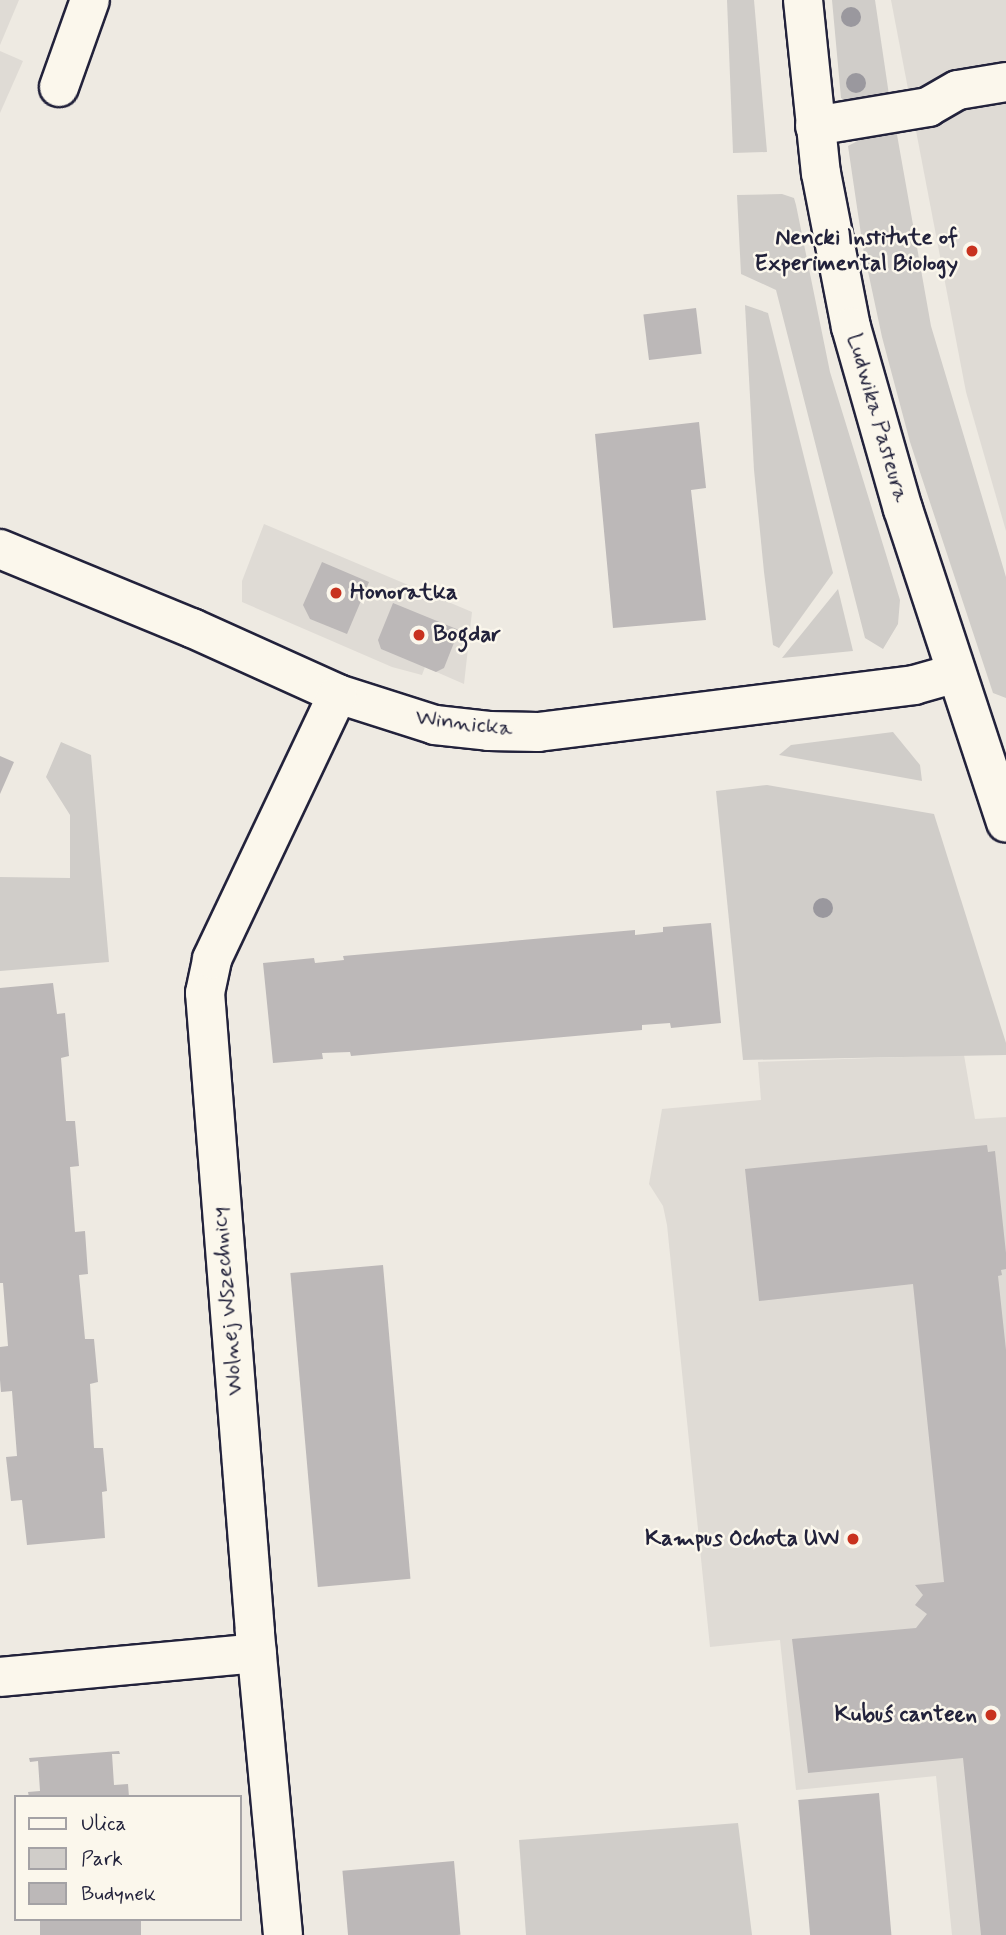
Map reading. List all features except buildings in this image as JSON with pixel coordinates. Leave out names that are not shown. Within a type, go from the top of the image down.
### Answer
[{"type":"street","points":[[59,87],[90,0]]},
{"type":"street","name":"Ludwika Pasteura","points":[[803,0],[815,126],[851,327],[903,509],[956,673],[990,725],[1006,823]]},
{"type":"street","points":[[815,126],[928,107],[958,90],[1006,82]]},
{"type":"street","name":"Winnicka","points":[[0,549],[192,628],[338,694],[435,724],[489,731],[538,732],[914,685],[956,673]]},
{"type":"street","name":"Wolnej Wszechnicy","points":[[283,1935],[257,1653],[205,993],[212,959],[338,694]]},
{"type":"street","points":[[0,1676],[257,1653]]},
{"type":"shaded area","points":[[0,0],[19,0],[0,45]]},
{"type":"shaded area","name":"Nencki Institute of Experimental Biology","points":[[891,0],[1006,0],[1006,531],[966,392]]},
{"type":"shaded area","points":[[0,51],[23,61],[0,113]]},
{"type":"shaded area","points":[[264,524],[472,612],[464,684],[425,667],[422,675],[392,667],[242,602],[242,581]]},
{"type":"shaded area","name":"Kampus Ochota UW","points":[[964,1055],[975,1119],[1006,1117],[1006,1935],[952,1935],[936,1776],[796,1790],[780,1640],[710,1647],[667,1225],[663,1206],[649,1184],[662,1109],[761,1100],[758,1062]]},
{"type":"green space","points":[[727,0],[754,0],[767,152],[733,153]]},
{"type":"green space","points":[[832,0],[875,0],[889,95],[849,103],[841,98]]},
{"type":"green space","points":[[896,129],[931,326],[1006,577],[1006,698],[993,693],[910,442],[882,337],[863,248],[848,146],[867,136]]},
{"type":"green space","points":[[782,194],[794,198],[830,372],[900,600],[898,624],[883,649],[865,638],[776,290],[741,274],[737,195]]},
{"type":"green space","points":[[745,305],[768,313],[833,573],[779,648],[773,645],[764,572],[754,470]]},
{"type":"green space","points":[[838,589],[853,651],[782,658]]},
{"type":"green space","points":[[893,732],[920,765],[922,781],[779,755],[791,745]]},
{"type":"green space","points":[[61,742],[91,755],[109,962],[0,971],[0,877],[70,878],[70,815],[46,777]]},
{"type":"green space","points":[[767,785],[934,814],[1006,1043],[1006,1055],[743,1060],[716,791]]},
{"type":"green space","points":[[738,1823],[752,1935],[526,1935],[519,1840]]},
{"type":"place","name":"Nencki Institute of Experimental Biology","points":[[972,251]]},
{"type":"place","name":"Honoratka","points":[[336,593]]},
{"type":"place","name":"Bogdar","points":[[419,635]]},
{"type":"place","name":"Kampus Ochota UW","points":[[853,1539]]},
{"type":"place","name":"Kubuś canteen","points":[[991,1715]]}]
